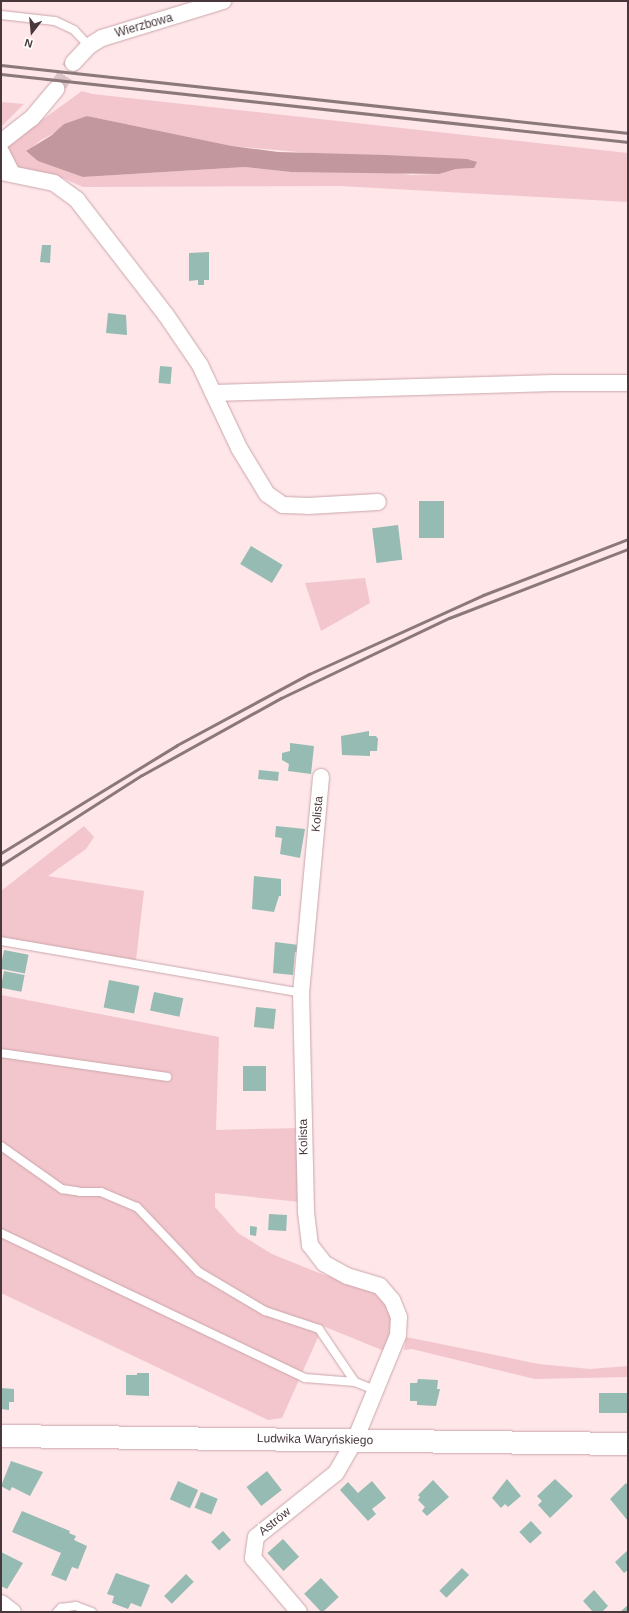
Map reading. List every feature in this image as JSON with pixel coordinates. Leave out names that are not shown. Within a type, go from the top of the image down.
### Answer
[{"type":"street","name":"Wierzbowa","points":[[72,63],[89,46],[121,32],[223,1]]},
{"type":"street","points":[[1,142],[32,118],[56,89]]},
{"type":"street","points":[[1,152],[6,172],[54,183],[77,200],[166,315],[200,365],[238,448],[267,494],[283,505],[308,506],[378,502]]},
{"type":"street","points":[[213,393],[554,382],[628,383]]},
{"type":"street","name":"Kolista","points":[[321,777],[301,993],[306,1211],[310,1245],[324,1263],[347,1276],[380,1286],[392,1300],[399,1317],[398,1335],[355,1440]]},
{"type":"street","name":"Ludwika Waryńskiego","points":[[1,1436],[628,1444]]},
{"type":"street","name":"Astrów","points":[[299,1612],[253,1558],[256,1537],[336,1473],[355,1440]]},
{"type":"street","points":[[1,1603],[13,1612]]},
{"type":"lane","points":[[1,15],[55,21],[74,30],[89,46]]},
{"type":"lane","points":[[1,941],[301,993]]},
{"type":"lane","points":[[1,1053],[167,1077]]},
{"type":"lane","points":[[1,1146],[62,1189],[80,1192],[101,1192],[137,1207],[199,1272],[265,1311],[319,1329],[355,1382]]},
{"type":"lane","points":[[1,1233],[305,1378],[355,1382],[376,1390]]},
{"type":"lane","points":[[58,1612],[61,1608],[76,1606],[92,1612]]},
{"type":"shaded area","points":[[82,91],[92,94],[628,153],[628,202],[340,186],[83,187],[56,175],[16,167],[6,146]],"holes":[[[87,116],[232,146],[474,168],[456,169],[438,174],[411,175],[393,172],[291,172],[245,167],[83,177],[26,152],[41,140]]]},
{"type":"shaded area","points":[[1,102],[24,104],[1,127]]},
{"type":"shaded area","points":[[87,116],[232,146],[278,152],[467,159],[477,162],[474,168],[456,169],[439,174],[291,172],[245,167],[83,177],[38,161],[26,151],[52,135],[64,124]]},
{"type":"shaded area","points":[[365,578],[370,603],[321,631],[305,583]]},
{"type":"shaded area","points":[[84,826],[94,837],[86,849],[48,876],[144,891],[136,960],[1,937],[1,891]]},
{"type":"shaded area","points":[[1,995],[219,1037],[216,1130],[299,1128],[300,1202],[215,1193],[215,1207],[238,1233],[272,1254],[319,1273],[372,1290],[386,1302],[392,1320],[392,1334],[384,1351],[323,1326],[282,1418],[268,1420],[1,1293]]},
{"type":"shaded area","points":[[406,1337],[539,1364],[590,1369],[628,1366],[628,1377],[535,1379],[412,1349],[404,1350]]},
{"type":"building","points":[[42,245],[51,245],[50,263],[40,262]]},
{"type":"building","points":[[209,252],[209,280],[204,280],[204,285],[198,285],[198,280],[189,281],[189,253]]},
{"type":"building","points":[[108,313],[126,315],[127,335],[106,333]]},
{"type":"building","points":[[160,366],[172,367],[170,384],[159,383]]},
{"type":"building","points":[[419,501],[444,501],[444,538],[419,538]]},
{"type":"building","points":[[398,525],[402,560],[376,563],[372,528]]},
{"type":"building","points":[[251,546],[283,565],[272,583],[240,564]]},
{"type":"building","points":[[369,731],[369,736],[376,736],[378,739],[377,751],[370,751],[370,756],[342,755],[341,736]]},
{"type":"building","points":[[290,743],[314,746],[311,774],[288,771],[289,764],[282,760],[282,753],[290,751]]},
{"type":"building","points":[[259,770],[279,772],[278,781],[258,779]]},
{"type":"building","points":[[276,826],[305,829],[300,858],[280,854],[282,838],[275,837]]},
{"type":"building","points":[[254,876],[281,879],[281,896],[279,896],[274,912],[252,909]]},
{"type":"building","points":[[275,942],[299,945],[298,952],[295,952],[293,975],[273,973]]},
{"type":"building","points":[[4,950],[29,955],[25,973],[1,969]]},
{"type":"building","points":[[4,971],[25,975],[21,992],[1,988]]},
{"type":"building","points":[[109,980],[139,986],[134,1013],[104,1007]]},
{"type":"building","points":[[154,992],[183,998],[179,1017],[150,1011]]},
{"type":"building","points":[[256,1007],[276,1009],[274,1029],[254,1027]]},
{"type":"building","points":[[243,1066],[266,1066],[266,1091],[243,1091]]},
{"type":"building","points":[[269,1214],[287,1215],[286,1231],[268,1230]]},
{"type":"building","points":[[250,1226],[257,1227],[256,1236],[250,1235]]},
{"type":"building","points":[[137,1373],[149,1373],[149,1396],[126,1395],[126,1375],[137,1375]]},
{"type":"building","points":[[418,1379],[438,1380],[437,1389],[440,1389],[436,1406],[417,1405],[417,1401],[410,1401],[410,1383],[417,1383]]},
{"type":"building","points":[[1,1388],[14,1389],[14,1402],[9,1402],[9,1410],[1,1409]]},
{"type":"building","points":[[599,1393],[628,1393],[628,1413],[599,1413]]},
{"type":"building","points":[[11,1461],[43,1472],[30,1496],[12,1487],[10,1491],[1,1486]]},
{"type":"building","points":[[267,1471],[282,1490],[261,1506],[247,1487]]},
{"type":"building","points":[[507,1479],[521,1496],[508,1507],[505,1504],[501,1508],[492,1498]]},
{"type":"building","points":[[555,1479],[573,1496],[550,1518],[538,1505],[542,1501],[537,1496]]},
{"type":"building","points":[[433,1480],[449,1497],[427,1516],[422,1511],[425,1507],[418,1500],[420,1497],[418,1495]]},
{"type":"building","points":[[178,1481],[198,1490],[190,1508],[170,1499]]},
{"type":"building","points":[[372,1481],[386,1498],[372,1509],[376,1514],[368,1521],[340,1490],[348,1482],[358,1493]]},
{"type":"building","points":[[626,1483],[628,1486],[628,1521],[610,1499]]},
{"type":"building","points":[[201,1492],[218,1499],[211,1515],[195,1508]]},
{"type":"building","points":[[22,1511],[70,1531],[69,1533],[76,1536],[74,1540],[87,1546],[78,1569],[72,1567],[66,1581],[51,1575],[61,1553],[12,1532]]},
{"type":"building","points":[[531,1521],[542,1533],[530,1544],[519,1532]]},
{"type":"building","points":[[223,1531],[231,1540],[219,1551],[211,1542]]},
{"type":"building","points":[[283,1539],[299,1557],[283,1571],[267,1553]]},
{"type":"building","points":[[628,1550],[628,1570],[624,1573],[615,1562]]},
{"type":"building","points":[[1,1552],[23,1563],[7,1589],[1,1586]]},
{"type":"building","points":[[462,1568],[469,1575],[446,1598],[439,1591]]},
{"type":"building","points":[[116,1573],[150,1585],[141,1607],[131,1603],[128,1609],[112,1603],[114,1596],[107,1594]]},
{"type":"building","points":[[186,1574],[194,1582],[172,1604],[164,1596]]},
{"type":"building","points":[[321,1578],[339,1597],[321,1612],[304,1594]]},
{"type":"building","points":[[594,1590],[608,1606],[602,1612],[593,1612],[583,1601]]},
{"type":"building","points":[[628,1605],[628,1612],[620,1612]]},
{"type":"tunnel","points":[[56,89],[73,63]]},
{"type":"railway","points":[[1,65],[628,133]]},
{"type":"railway","points":[[1,74],[628,142]]},
{"type":"railway","points":[[1,853],[177,745],[309,674],[483,595],[628,539]]},
{"type":"railway","points":[[1,865],[142,775],[281,698],[449,618],[628,549]]}]
